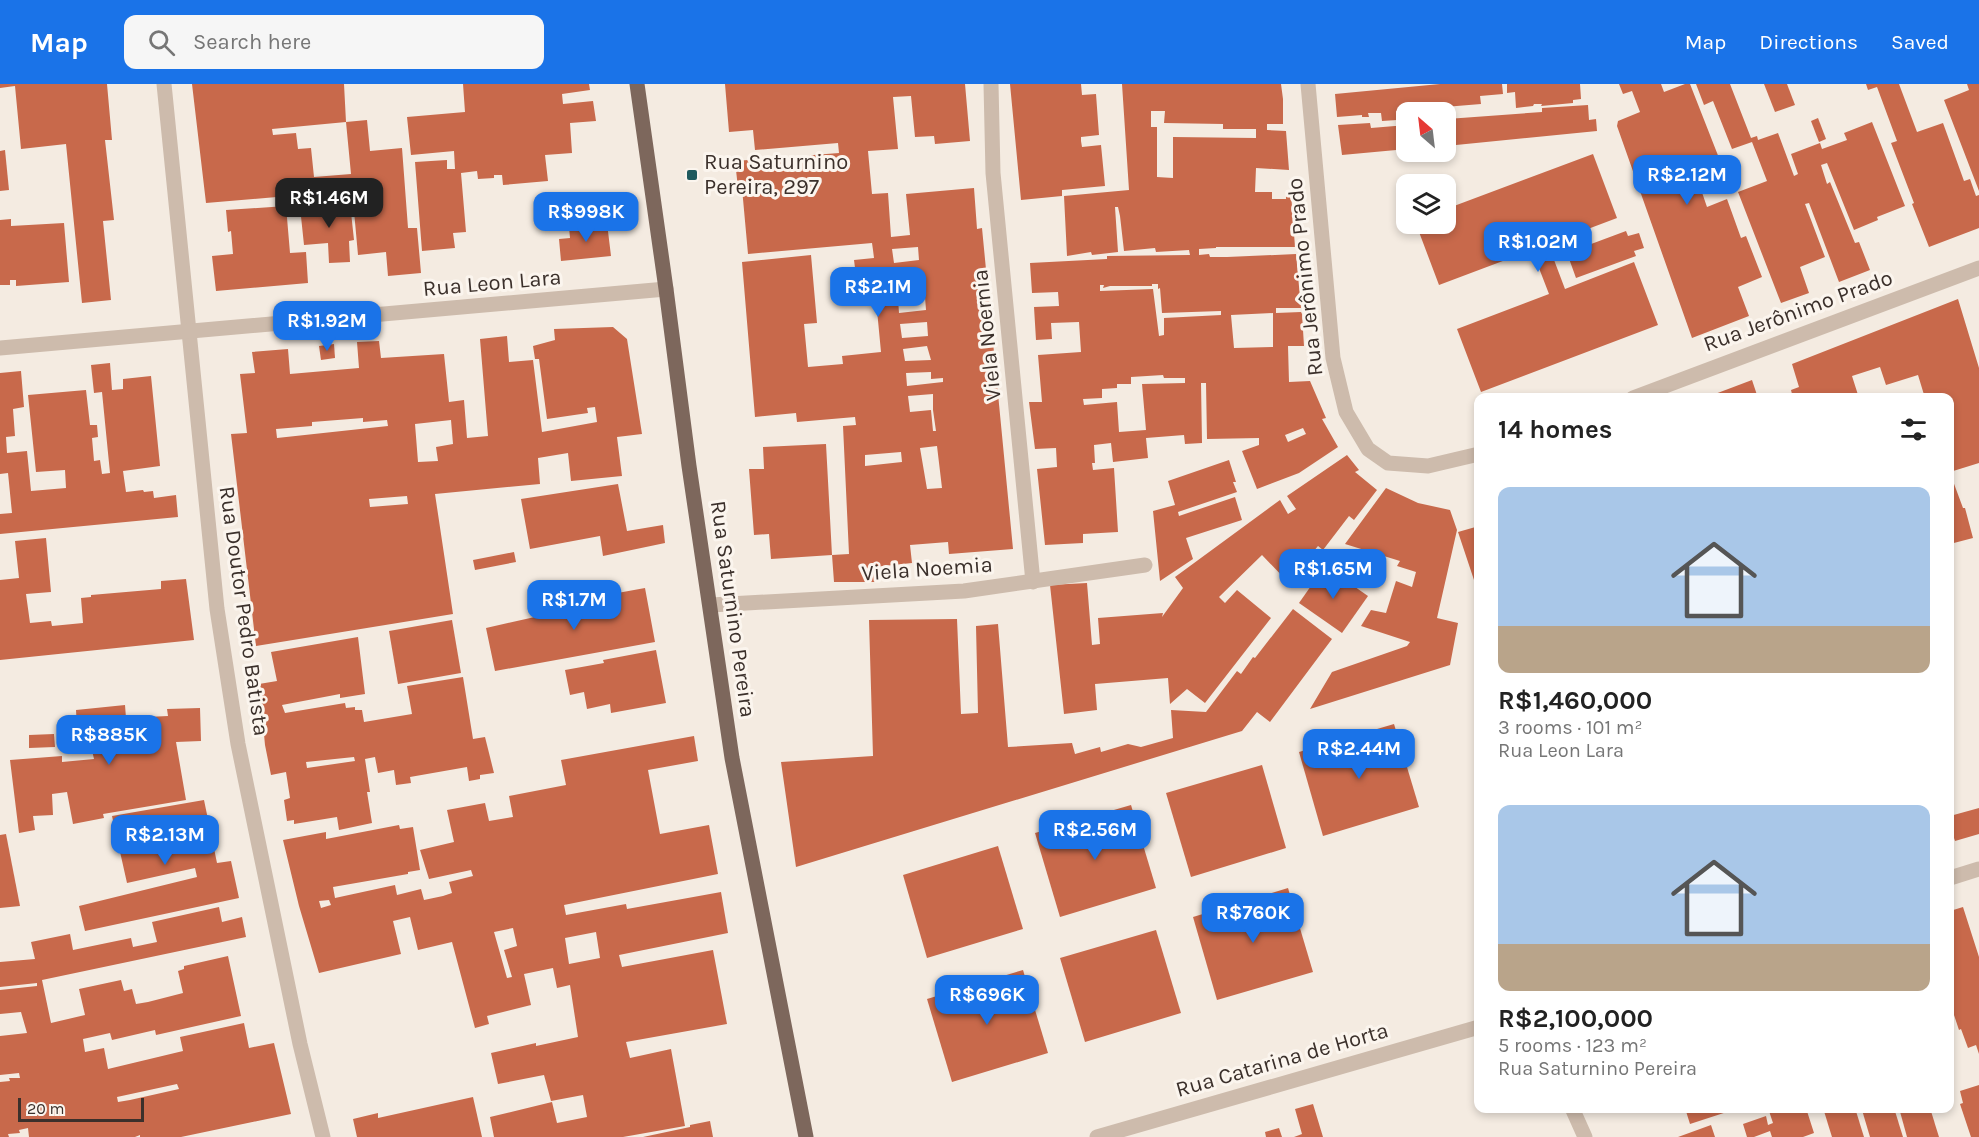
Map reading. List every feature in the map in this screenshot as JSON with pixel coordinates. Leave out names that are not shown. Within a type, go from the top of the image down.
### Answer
[{"type":"main road","name":"Rua Saturnino Pereira","points":[[637,84],[688,466],[711,605],[732,758],[806,1137]]},
{"type":"street","name":"Rua Doutor Pedro Batista","points":[[164,84],[217,609],[238,744],[300,1044],[323,1137]]},
{"type":"street","name":"Viela Noernia","points":[[991,84],[993,173],[1033,582]]},
{"type":"street","name":"Rua Jerônimo Prado","points":[[1308,84],[1333,358],[1346,412],[1368,449],[1388,463],[1428,466],[1474,455]]},
{"type":"street","name":"Rua Jerônimo Prado","points":[[1646,393],[1979,268]]},
{"type":"street","name":"Rua Leon Lara","points":[[0,348],[666,289]]},
{"type":"street","name":"Viela Noemia","points":[[711,605],[964,591],[1145,565]]},
{"type":"street","points":[[1954,877],[1979,869]]},
{"type":"street","name":"Rua Catarina de Horta","points":[[1097,1137],[1474,1028]]},
{"type":"street","points":[[1574,1113],[1585,1137]]},
{"type":"building","points":[[0,84],[107,84],[112,140],[105,140],[114,220],[103,221],[111,300],[82,303],[66,144],[21,149],[15,86],[0,88]]},
{"type":"building","points":[[192,84],[344,84],[346,122],[367,120],[370,151],[402,148],[408,228],[417,228],[421,273],[388,276],[386,252],[358,255],[353,200],[312,203],[311,194],[206,203]],"holes":[[[346,122],[351,174],[314,177],[311,148],[298,149],[296,133],[273,135],[272,129]]]},
{"type":"building","points":[[463,84],[589,84],[590,90],[562,94],[563,104],[593,101],[596,121],[570,123],[572,153],[545,155],[548,181],[503,185],[502,175],[478,179],[477,171],[461,173],[466,232],[453,233],[455,248],[422,251],[415,162],[447,160],[447,169],[455,169],[454,151],[411,155],[407,117],[465,112]]},
{"type":"building","points":[[725,84],[965,84],[970,141],[935,144],[934,136],[915,137],[911,96],[893,97],[898,149],[868,151],[872,194],[888,193],[891,237],[910,235],[906,194],[974,188],[977,229],[982,228],[1013,549],[949,554],[948,542],[910,545],[912,563],[874,567],[875,582],[834,582],[832,555],[849,554],[843,426],[856,425],[855,417],[797,422],[796,413],[755,417],[742,262],[811,255],[817,323],[804,324],[808,367],[843,364],[842,356],[881,352],[875,289],[858,291],[854,260],[874,258],[872,243],[748,254],[742,188],[738,188],[735,161],[839,153],[838,143],[755,150],[753,130],[729,132]],"holes":[[[918,247],[919,260],[894,263],[892,249]],[[922,272],[923,285],[896,288],[895,274]],[[925,297],[926,310],[899,313],[898,299]],[[927,322],[928,336],[902,338],[900,324]],[[927,346],[931,360],[905,361],[903,349]],[[931,372],[931,379],[943,378],[943,382],[907,386],[906,373]],[[933,394],[936,431],[933,431],[931,410],[910,412],[908,396]],[[937,446],[942,488],[927,489],[920,448]],[[901,452],[902,462],[865,466],[865,455]]]},
{"type":"building","points":[[1010,84],[1081,84],[1082,95],[1096,94],[1099,135],[1081,137],[1081,141],[1082,147],[1101,145],[1105,186],[1062,190],[1062,196],[1021,200]]},
{"type":"building","points":[[1122,84],[1281,84],[1283,124],[1267,124],[1267,130],[1286,131],[1289,170],[1256,168],[1255,192],[1272,192],[1272,199],[1286,199],[1286,193],[1291,193],[1295,247],[1216,247],[1199,249],[1199,255],[1227,257],[1296,254],[1301,308],[1276,308],[1276,313],[1301,312],[1302,314],[1304,346],[1288,346],[1289,382],[1310,381],[1326,418],[1322,419],[1338,447],[1299,473],[1257,489],[1242,451],[1259,445],[1259,438],[1207,439],[1206,383],[1201,383],[1202,443],[1185,444],[1184,435],[1146,438],[1148,458],[1113,462],[1111,443],[1094,445],[1093,470],[1114,468],[1118,532],[1083,534],[1083,543],[1045,545],[1037,469],[1057,467],[1056,448],[1035,449],[1029,402],[1042,402],[1038,355],[1081,352],[1079,322],[1051,323],[1052,339],[1036,340],[1034,307],[1059,306],[1058,292],[1032,293],[1030,263],[1107,259],[1107,256],[1190,255],[1189,250],[1156,252],[1155,248],[1124,251],[1120,216],[1118,207],[1115,207],[1118,252],[1092,255],[1091,252],[1067,256],[1064,196],[1129,190]],"holes":[[[1151,111],[1165,111],[1164,123],[1223,124],[1223,129],[1256,129],[1256,138],[1173,137],[1173,178],[1157,177],[1157,127],[1151,127]],[[1152,284],[1158,284],[1158,289],[1160,288],[1162,313],[1221,311],[1221,315],[1164,318],[1164,335],[1159,336],[1153,289],[1100,291],[1100,285],[1104,285],[1103,288],[1152,286]],[[1273,313],[1273,347],[1234,348],[1231,315]],[[1163,375],[1164,378],[1185,378],[1185,383],[1142,384],[1146,430],[1119,432],[1117,402],[1084,405],[1083,399],[1102,398],[1102,389],[1117,388],[1117,384],[1131,384],[1131,377]],[[1303,428],[1306,434],[1288,442],[1285,435]]]},
{"type":"building","points":[[1440,84],[1502,84],[1503,94],[1480,96],[1481,104],[1456,106],[1456,102],[1396,102],[1396,120],[1382,121],[1381,113],[1368,113],[1369,117],[1362,117],[1362,115],[1337,117],[1335,94]]},
{"type":"building","points":[[1507,84],[1580,84],[1581,99],[1573,100],[1573,103],[1541,106],[1542,104],[1534,104],[1516,108],[1515,92],[1507,93]]},
{"type":"building","points":[[1619,84],[1661,84],[1664,92],[1690,84],[1719,158],[1715,160],[1718,170],[1697,178],[1707,207],[1727,199],[1741,238],[1746,236],[1762,277],[1738,287],[1749,316],[1692,338],[1617,126],[1618,121],[1640,112],[1632,91],[1623,94]]},
{"type":"building","points":[[1696,84],[1730,84],[1751,138],[1757,136],[1758,140],[1778,133],[1794,176],[1798,174],[1791,154],[1820,143],[1822,149],[1847,140],[1844,133],[1872,122],[1905,206],[1877,217],[1878,220],[1854,230],[1827,163],[1821,165],[1827,184],[1830,182],[1855,243],[1859,242],[1870,270],[1839,282],[1809,203],[1805,204],[1825,257],[1800,267],[1809,293],[1781,303],[1738,192],[1767,181],[1752,142],[1732,149],[1713,101],[1704,105]]},
{"type":"building","points":[[1764,84],[1787,84],[1795,105],[1775,112]]},
{"type":"building","points":[[1866,84],[1899,84],[1917,132],[1943,123],[1964,181],[1970,179],[1976,196],[1979,195],[1979,228],[1929,247],[1891,143],[1897,141],[1877,87],[1868,90]]},
{"type":"building","points":[[1967,84],[1979,84],[1979,191],[1944,100],[1969,90]]},
{"type":"building","points":[[1588,105],[1589,120],[1596,119],[1597,131],[1456,145],[1456,118],[1542,112],[1542,108]]},
{"type":"building","points":[[1818,118],[1826,139],[1819,142],[1811,121]]},
{"type":"building","points":[[1370,123],[1371,128],[1396,126],[1396,150],[1342,155],[1338,125]]},
{"type":"building","points":[[5,150],[9,190],[0,191],[0,151]]},
{"type":"building","points":[[1593,154],[1617,218],[1548,244],[1565,289],[1634,262],[1658,325],[1481,392],[1457,329],[1549,294],[1532,250],[1439,285],[1420,234],[1456,234],[1456,205]]},
{"type":"building","points":[[350,203],[354,240],[349,241],[350,262],[329,263],[328,243],[304,245],[300,207]]},
{"type":"building","points":[[286,206],[290,253],[306,252],[308,283],[216,291],[212,256],[233,254],[226,210]]},
{"type":"building","points":[[11,219],[11,226],[64,223],[69,282],[16,286],[16,280],[10,280],[10,285],[0,285],[0,220]]},
{"type":"building","points":[[607,223],[611,256],[561,261],[559,239],[570,238],[569,227]]},
{"type":"building","points":[[1626,231],[1628,236],[1639,233],[1644,248],[1634,251],[1636,256],[1576,278],[1567,253]]},
{"type":"building","points":[[1958,299],[1979,368],[1979,463],[1954,471],[1954,393],[1923,393],[1918,375],[1886,385],[1880,367],[1852,376],[1857,393],[1792,393],[1791,390],[1799,387],[1792,364]]},
{"type":"building","points":[[613,327],[627,339],[642,434],[617,437],[622,476],[571,481],[568,453],[538,458],[540,484],[435,494],[453,614],[256,646],[231,434],[247,433],[240,374],[255,373],[252,352],[288,349],[290,374],[359,368],[357,342],[379,341],[381,358],[444,354],[449,402],[464,400],[467,438],[488,436],[480,339],[507,336],[509,362],[533,360],[542,432],[597,422],[595,407],[587,408],[588,413],[547,419],[539,359],[535,359],[533,346],[555,340],[554,329]],"holes":[[[363,418],[363,422],[387,420],[388,426],[277,438],[276,429],[312,426],[312,422]],[[451,420],[453,444],[436,447],[438,461],[418,462],[415,424]],[[407,496],[408,504],[370,507],[369,499]]]},
{"type":"building","points":[[334,344],[335,358],[321,360],[319,346]]},
{"type":"building","points":[[110,363],[112,390],[123,389],[123,379],[151,376],[160,466],[123,471],[126,492],[153,491],[154,498],[176,495],[178,517],[0,534],[0,514],[12,513],[8,473],[0,474],[0,373],[21,371],[24,407],[13,409],[15,436],[6,437],[7,453],[27,451],[31,491],[66,488],[65,470],[36,472],[28,395],[86,390],[90,425],[97,425],[98,437],[92,438],[94,461],[100,460],[102,474],[110,473],[102,392],[94,393],[91,365]]},
{"type":"building","points":[[1752,380],[1756,393],[1718,393]]},
{"type":"building","points":[[826,444],[832,555],[771,559],[769,534],[754,535],[749,469],[764,469],[763,447]]},
{"type":"building","points":[[1347,455],[1359,470],[1355,472],[1377,490],[1354,520],[1349,516],[1323,550],[1318,546],[1288,582],[1262,555],[1219,597],[1225,603],[1237,590],[1271,618],[1205,703],[1187,689],[1170,704],[1168,678],[1095,684],[1097,710],[1064,714],[1050,585],[1087,583],[1092,645],[1100,644],[1098,618],[1163,613],[1162,617],[1183,588],[1175,577],[1280,500],[1288,514],[1296,509],[1287,496]]},
{"type":"building","points":[[1229,460],[1237,492],[1178,512],[1179,516],[1235,497],[1242,520],[1186,538],[1193,559],[1160,581],[1153,511],[1175,505],[1168,481]]},
{"type":"building","points":[[618,484],[627,531],[663,525],[665,543],[603,556],[600,536],[530,549],[521,499]]},
{"type":"building","points":[[1954,484],[1963,508],[1965,508],[1973,538],[1954,543]]},
{"type":"building","points":[[1386,488],[1418,503],[1450,510],[1457,530],[1437,618],[1458,623],[1450,665],[1310,709],[1332,672],[1407,646],[1410,642],[1361,626],[1371,610],[1386,613],[1396,581],[1412,587],[1416,572],[1397,566],[1400,561],[1345,544]]},
{"type":"building","points":[[1474,527],[1474,580],[1458,532]]},
{"type":"building","points":[[46,538],[51,592],[26,594],[30,623],[51,621],[52,626],[83,623],[81,598],[91,597],[91,595],[161,589],[161,581],[186,579],[194,640],[0,660],[0,580],[19,578],[15,541]]},
{"type":"building","points":[[514,552],[516,562],[475,570],[473,560]]},
{"type":"building","points":[[1325,566],[1368,596],[1342,633],[1299,603]]},
{"type":"building","points":[[645,588],[655,642],[495,671],[486,628],[557,612],[557,607],[569,605],[568,602]]},
{"type":"building","points":[[1293,609],[1332,639],[1270,722],[1257,712],[1242,731],[796,867],[781,762],[873,756],[869,620],[957,619],[961,714],[978,713],[976,626],[998,624],[1008,747],[1072,743],[1075,754],[1100,747],[1101,752],[1128,744],[1141,747],[1173,738],[1171,710],[1206,712],[1237,671],[1241,674]]},
{"type":"building","points":[[452,620],[461,673],[398,684],[389,631]]},
{"type":"building","points":[[358,637],[365,694],[340,698],[340,694],[282,705],[285,713],[345,703],[346,708],[355,707],[355,710],[362,710],[364,722],[412,714],[407,686],[463,677],[473,739],[485,737],[494,773],[480,775],[480,779],[469,781],[467,767],[410,777],[411,783],[396,785],[394,770],[378,773],[375,757],[365,759],[372,823],[339,830],[337,817],[294,824],[294,820],[287,821],[284,800],[290,798],[286,772],[271,775],[265,745],[259,684],[277,681],[271,652]],"holes":[[[354,757],[355,761],[307,768],[306,762]]]},
{"type":"building","points":[[656,650],[666,703],[611,713],[610,704],[587,709],[584,692],[570,695],[565,670]]},
{"type":"building","points":[[125,705],[126,718],[168,716],[167,709],[200,708],[201,741],[176,742],[186,800],[103,814],[104,818],[73,824],[67,792],[52,794],[53,815],[33,816],[35,830],[19,833],[10,760],[62,756],[62,762],[94,759],[91,746],[78,746],[76,710]]},
{"type":"building","points":[[1394,724],[1419,807],[1323,836],[1299,752]]},
{"type":"building","points":[[54,734],[55,747],[29,748],[29,735]]},
{"type":"building","points":[[694,736],[698,761],[648,770],[660,834],[709,825],[718,874],[564,905],[566,915],[626,904],[627,909],[721,892],[728,933],[619,955],[622,967],[713,950],[727,1024],[626,1042],[630,1058],[671,1049],[685,1126],[623,1137],[494,1137],[490,1117],[552,1102],[557,1123],[587,1117],[583,1095],[551,1101],[544,1075],[498,1084],[491,1053],[578,1037],[570,985],[557,988],[553,968],[524,974],[531,1005],[487,1016],[489,1024],[475,1028],[452,942],[418,950],[410,917],[393,921],[401,954],[319,973],[283,840],[326,832],[326,839],[399,825],[400,829],[413,827],[420,870],[333,887],[335,898],[395,885],[397,895],[421,889],[424,900],[443,896],[452,893],[449,882],[473,876],[471,870],[429,879],[420,850],[454,842],[447,810],[485,803],[489,821],[513,817],[509,796],[566,785],[561,760]],"holes":[[[329,900],[331,905],[321,908],[319,901]],[[513,928],[517,946],[504,950],[512,977],[507,978],[494,932]],[[596,932],[600,958],[569,964],[565,938]]]},
{"type":"building","points":[[1262,765],[1286,848],[1191,877],[1166,793]]},
{"type":"building","points":[[204,800],[217,863],[231,861],[239,898],[85,931],[79,906],[197,877],[195,868],[127,883],[112,816]]},
{"type":"building","points":[[1131,805],[1156,888],[1060,917],[1035,833]]},
{"type":"building","points":[[1979,808],[1979,834],[1955,841],[1954,815]]},
{"type":"building","points":[[6,834],[20,906],[0,908],[0,835]]},
{"type":"building","points":[[998,846],[1023,929],[927,958],[903,875]]},
{"type":"building","points":[[1288,888],[1313,972],[1217,1000],[1193,917]]},
{"type":"building","points":[[219,907],[222,922],[242,917],[246,937],[42,980],[51,1023],[85,1015],[79,989],[121,980],[124,991],[132,989],[136,1004],[148,1002],[183,993],[178,971],[184,969],[184,966],[228,956],[241,1016],[156,1035],[155,1030],[112,1040],[110,1033],[83,1039],[85,1052],[104,1048],[108,1069],[183,1051],[180,1037],[244,1023],[249,1048],[274,1043],[291,1114],[181,1137],[140,1137],[140,1135],[135,1137],[29,1137],[28,1128],[19,1130],[20,1133],[8,1134],[9,1137],[0,1137],[0,1082],[10,1081],[9,1078],[20,1078],[19,1073],[0,1075],[0,1036],[27,1033],[21,1012],[0,1014],[0,990],[37,986],[37,983],[0,987],[0,962],[35,959],[31,942],[70,934],[73,950],[131,938],[133,947],[157,942],[152,922]],"holes":[[[177,1084],[179,1089],[118,1102],[117,1097]]]},
{"type":"building","points":[[1963,907],[1979,957],[1979,1054],[1976,1045],[1968,1048],[1954,1015],[1954,910]]},
{"type":"building","points":[[1156,930],[1181,1013],[1085,1042],[1060,958]]},
{"type":"building","points":[[1023,970],[1048,1053],[952,1082],[927,999]]},
{"type":"building","points":[[1979,1085],[1979,1137],[1971,1137],[1960,1104],[1963,1103],[1960,1091]]},
{"type":"building","points":[[473,1097],[482,1137],[357,1137],[353,1119],[378,1113],[378,1118]]},
{"type":"building","points":[[1313,1104],[1323,1137],[1294,1137],[1302,1134],[1295,1109]]},
{"type":"building","points":[[1687,1113],[1724,1113],[1690,1124]]},
{"type":"building","points":[[1770,1113],[1808,1113],[1814,1133],[1803,1137],[1772,1137],[1770,1131],[1747,1137],[1743,1124],[1766,1116],[1768,1125],[1773,1123]]},
{"type":"building","points":[[1825,1113],[1857,1113],[1864,1137],[1832,1137]]},
{"type":"building","points":[[1863,1113],[1896,1113],[1903,1137],[1870,1137]]},
{"type":"building","points":[[1900,1113],[1932,1113],[1939,1137],[1907,1137]]},
{"type":"building","points":[[710,1121],[713,1137],[643,1137],[690,1127],[690,1125]]},
{"type":"building","points":[[1711,1125],[1715,1137],[1678,1137]]},
{"type":"building","points":[[1279,1128],[1282,1137],[1266,1137],[1265,1132]]},
{"type":"place","name":"Rua Saturnino Pereira, 297","points":[[692,175]]}]
